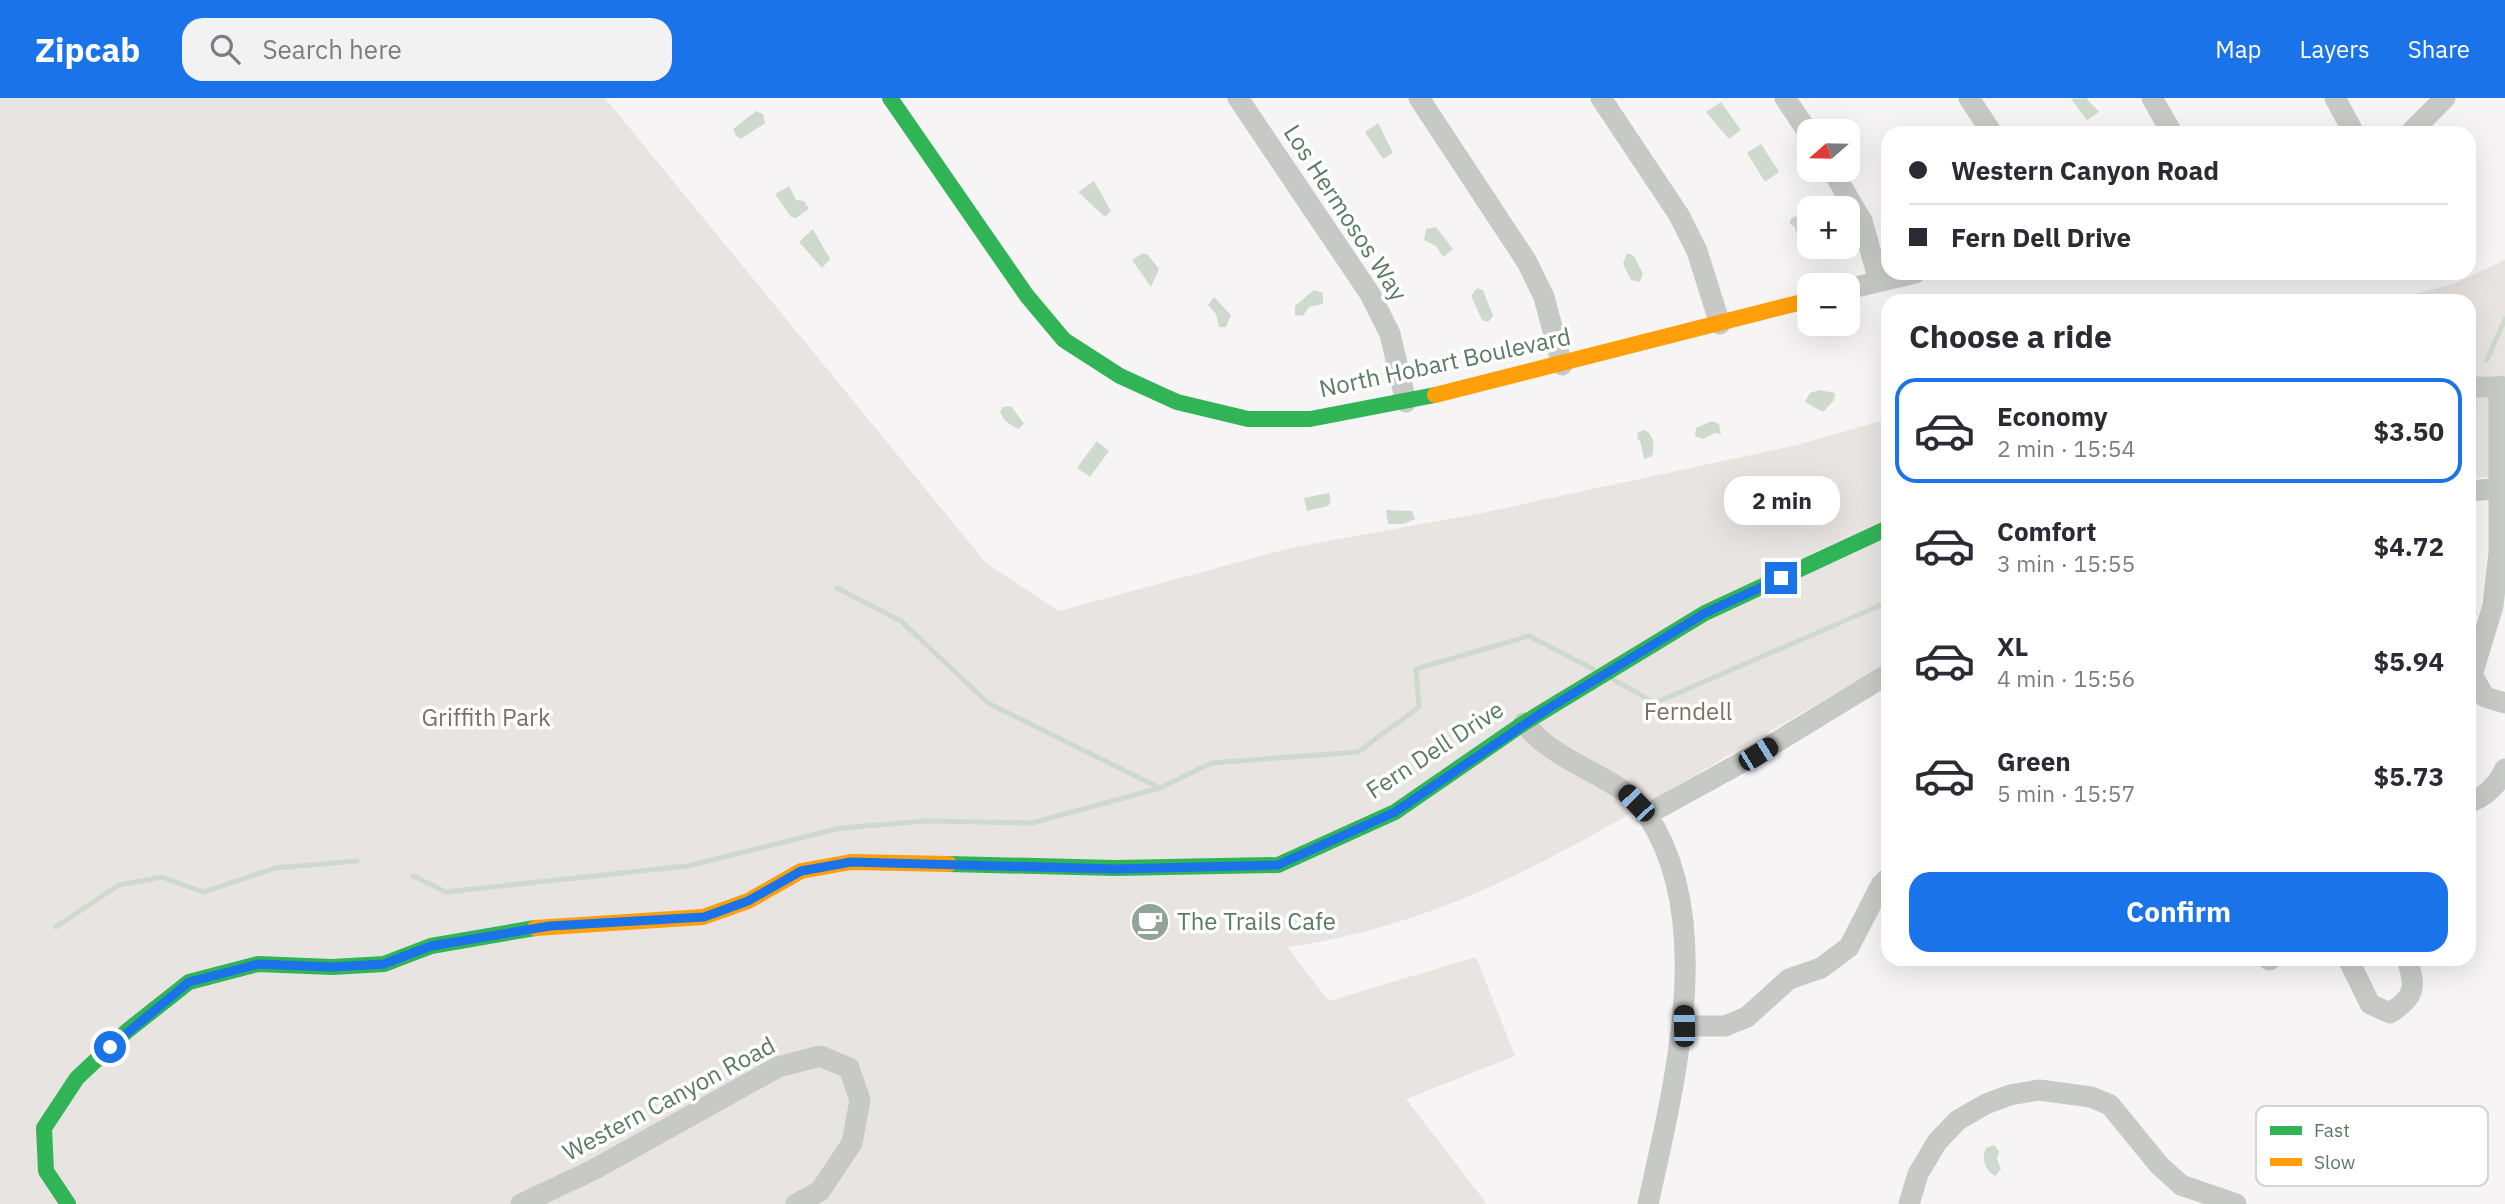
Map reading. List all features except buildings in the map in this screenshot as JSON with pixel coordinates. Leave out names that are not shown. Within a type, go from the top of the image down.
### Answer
[{"type":"street","name":"North Hobart Boulevard","points":[[890,98],[1027,296],[1064,340],[1121,376],[1177,402],[1248,419],[1310,419],[1406,402],[1562,365],[1797,303]]},
{"type":"street","name":"Los Hermosos Way","points":[[1238,98],[1370,294],[1390,334],[1406,402]]},
{"type":"street","points":[[1419,98],[1527,262],[1544,297],[1562,365]]},
{"type":"street","points":[[1601,98],[1679,215],[1697,251],[1720,324]]},
{"type":"street","points":[[1785,98],[1799,119]]},
{"type":"street","points":[[1969,98],[1987,126]]},
{"type":"street","points":[[2152,98],[2168,126]]},
{"type":"street","points":[[2335,98],[2350,126]]},
{"type":"street","points":[[2417,126],[2445,98]]},
{"type":"street","points":[[1839,182],[1862,221],[1879,281]]},
{"type":"street","points":[[1860,286],[1884,280]]},
{"type":"street","points":[[2476,387],[2502,386],[2499,553],[2493,606],[2476,662]]},
{"type":"street","points":[[2476,490],[2501,488]]},
{"type":"street","name":"Fern Dell Drive","points":[[68,1204],[46,1171],[44,1128],[77,1078],[127,1031],[189,982],[258,964],[332,967],[384,964],[431,946],[550,926],[704,917],[748,901],[801,871],[851,862],[1115,869],[1278,865],[1395,812],[1524,723],[1705,613],[1881,531]]},
{"type":"street","points":[[1646,815],[1758,754],[1881,678]]},
{"type":"street","points":[[2476,682],[2485,697],[2505,703]]},
{"type":"street","points":[[1524,723],[1543,743],[1625,792],[1646,815],[1668,858],[1678,892],[1682,925],[1684,1026],[1648,1204]]},
{"type":"street","points":[[2476,800],[2500,781],[2505,769]]},
{"type":"street","points":[[1684,1026],[1725,1026],[1747,1017],[1789,979],[1821,968],[1849,947],[1881,885]]},
{"type":"street","points":[[2351,966],[2370,1004],[2390,1013],[2407,1002],[2415,983],[2409,966]]},
{"type":"street","name":"Western Canyon Road","points":[[521,1204],[593,1170],[778,1067],[820,1056],[849,1068],[860,1100],[852,1143],[820,1191],[796,1204]]},
{"type":"street","points":[[1909,1204],[1918,1174],[1937,1142],[1958,1121],[1986,1104],[2010,1095],[2039,1090],[2091,1097],[2110,1105],[2159,1165],[2180,1185],[2236,1204]]},
{"type":"green space","name":"Griffith Park","points":[[0,98],[605,98],[986,563],[1059,611],[1290,548],[1477,514],[1797,445],[1881,421],[1881,667],[1597,832],[1500,882],[1450,904],[1398,922],[1344,937],[1287,947],[1329,1001],[1476,957],[1515,1056],[1406,1099],[1487,1204],[0,1204]]},
{"type":"green space","points":[[2505,260],[2505,476],[2476,478],[2476,294],[2414,294],[2462,280],[2476,280],[2476,274]]},
{"type":"shaded area","points":[[2086,98],[2099,112],[2087,120],[2071,99]]},
{"type":"shaded area","points":[[1721,102],[1741,130],[1729,139],[1706,112]]},
{"type":"shaded area","points":[[756,111],[763,114],[765,123],[741,139],[736,136],[733,129]]},
{"type":"shaded area","points":[[1378,123],[1393,153],[1383,159],[1365,132]]},
{"type":"shaded area","points":[[1761,144],[1779,172],[1765,182],[1747,153]]},
{"type":"shaded area","points":[[1094,181],[1111,211],[1105,217],[1078,192]]},
{"type":"shaded area","points":[[789,186],[796,200],[804,201],[809,209],[796,218],[791,217],[775,194]]},
{"type":"shaded area","points":[[1797,217],[1797,234],[1794,226],[1790,224],[1790,220]]},
{"type":"shaded area","points":[[1436,227],[1453,249],[1443,257],[1436,246],[1424,240],[1426,229]]},
{"type":"shaded area","points":[[813,229],[830,259],[822,268],[799,242]]},
{"type":"shaded area","points":[[1143,253],[1148,255],[1159,269],[1151,287],[1132,260]]},
{"type":"shaded area","points":[[1627,253],[1634,256],[1643,274],[1640,282],[1631,280],[1623,264]]},
{"type":"shaded area","points":[[1477,288],[1483,290],[1493,316],[1488,322],[1482,320],[1471,296]]},
{"type":"shaded area","points":[[1314,290],[1323,293],[1323,304],[1309,307],[1303,316],[1295,315],[1295,306]]},
{"type":"shaded area","points":[[1214,297],[1231,315],[1226,327],[1219,327],[1216,314],[1208,305]]},
{"type":"shaded area","points":[[1819,390],[1835,393],[1834,400],[1823,412],[1805,402],[1810,393]]},
{"type":"shaded area","points":[[1011,406],[1024,424],[1018,429],[1005,421],[1000,412],[1002,407]]},
{"type":"shaded area","points":[[1712,421],[1719,424],[1721,434],[1715,433],[1703,439],[1695,436],[1696,428]]},
{"type":"shaded area","points":[[1644,430],[1650,434],[1653,445],[1652,456],[1644,459],[1640,440],[1637,439],[1638,432]]},
{"type":"shaded area","points":[[1097,441],[1109,451],[1090,477],[1077,468]]},
{"type":"shaded area","points":[[1329,493],[1331,502],[1328,506],[1307,511],[1304,498]]},
{"type":"shaded area","points":[[1386,510],[1412,511],[1415,519],[1403,524],[1388,524]]},
{"type":"shaded area","points":[[1994,1145],[1999,1151],[1997,1159],[2001,1169],[1995,1176],[1989,1171],[1984,1160],[1986,1148]]},
{"type":"waterway","points":[[2487,360],[2505,319]]},
{"type":"waterway","points":[[837,588],[901,621],[988,703],[1160,788]]},
{"type":"waterway","points":[[1614,680],[1655,703],[1881,605]]},
{"type":"waterway","points":[[413,876],[446,892],[687,866],[841,828],[926,821],[1032,823],[1160,788],[1211,763],[1358,752],[1419,707],[1416,669],[1529,636],[1593,669]]},
{"type":"waterway","points":[[56,927],[119,885],[162,877],[203,892],[275,868],[357,861]]},
{"type":"traffic: fast","points":[[890,98],[1027,296],[1064,340],[1120,376],[1177,402],[1248,419],[1310,419],[1435,395]]},
{"type":"traffic: fast","points":[[949,864],[1115,868],[1278,865],[1395,812],[1524,723],[1705,613],[1881,531]]},
{"type":"traffic: fast","points":[[68,1204],[46,1171],[44,1128],[77,1078],[127,1031],[189,982],[258,964],[332,967],[384,964],[431,946],[535,928]]},
{"type":"traffic: slow","points":[[1435,395],[1797,303]]},
{"type":"traffic: slow","points":[[535,928],[703,917],[748,901],[801,871],[851,862],[949,864]]},
{"type":"place","name":"The Trails Cafe","points":[[1150,922]]},
{"type":"route","points":[[110,1047],[189,982],[258,964],[332,967],[384,964],[431,946],[550,926],[704,917],[748,901],[801,871],[851,862],[1115,869],[1278,865],[1395,812],[1524,723],[1705,613],[1781,578]]},
{"type":"park label","name":"Ferndell","points":[[1688,712]]}]
